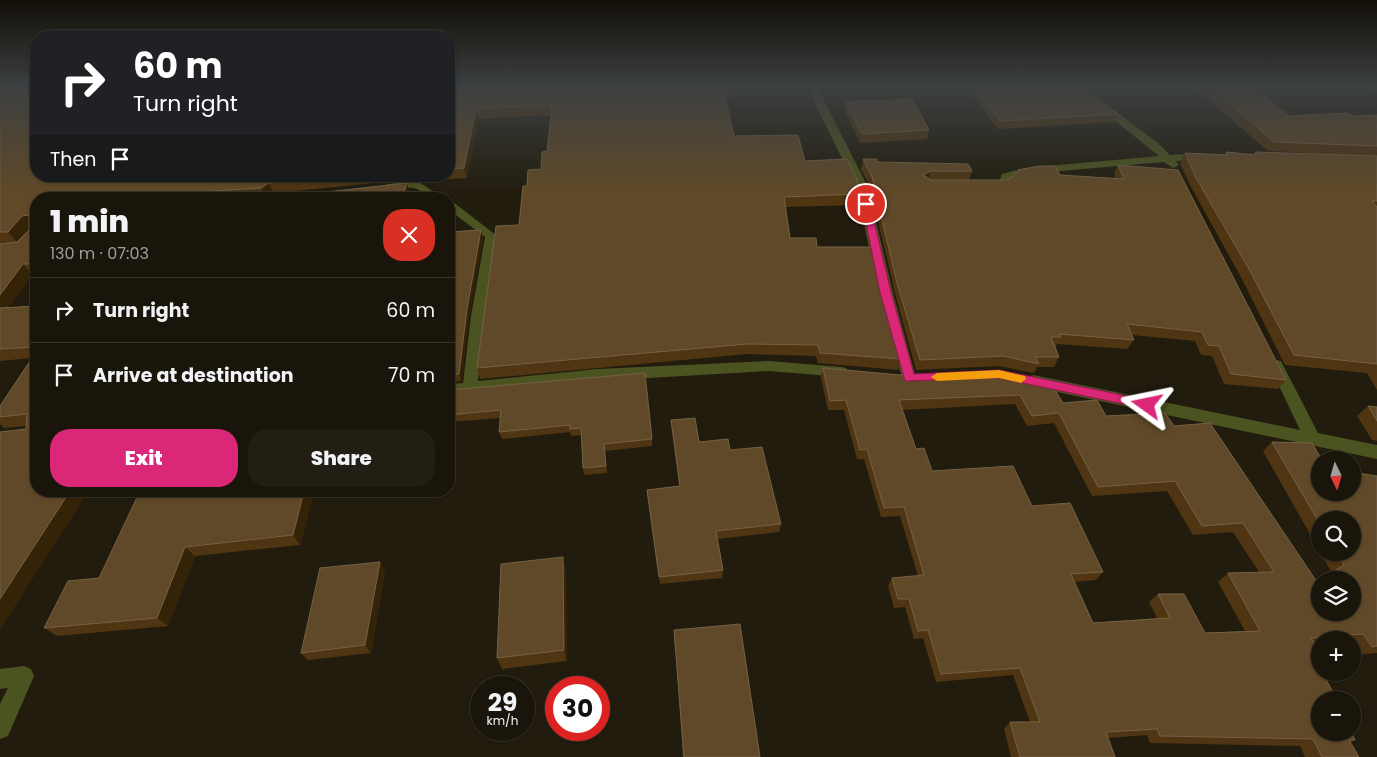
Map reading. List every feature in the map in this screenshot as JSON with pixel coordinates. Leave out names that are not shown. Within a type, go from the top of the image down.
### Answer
[{"type":"street","points":[[830,122],[862,187],[886,292],[914,378],[891,376]]},
{"type":"street","points":[[1124,122],[1155,146],[1173,164],[1180,180]]},
{"type":"street","points":[[978,186],[1002,185],[1005,183],[1006,176],[1025,171],[1209,156]]},
{"type":"street","points":[[376,189],[415,184],[427,192]]},
{"type":"street","points":[[455,209],[491,236],[478,316],[470,388]]},
{"type":"street","points":[[1269,351],[1313,439]]},
{"type":"street","points":[[455,389],[598,375],[769,366],[853,373]]},
{"type":"street","points":[[1018,378],[1377,452]]},
{"type":"street","points":[[0,679],[24,676],[0,728]]},
{"type":"building","points":[[0,122],[30,122],[30,182],[279,182],[269,183],[261,188],[199,192],[30,192],[30,264],[23,264],[0,295],[0,244],[17,242],[29,230],[29,215],[22,216],[8,232],[0,232]]},
{"type":"building","points":[[455,122],[473,122],[464,168],[455,169]]},
{"type":"building","points":[[550,122],[731,122],[734,136],[798,135],[805,161],[847,159],[856,177],[860,194],[784,197],[790,238],[816,238],[817,247],[872,247],[901,359],[820,353],[818,345],[747,344],[477,368],[496,226],[519,225],[523,186],[527,186],[528,170],[541,169],[542,152],[547,151]]},
{"type":"building","points":[[856,122],[925,122],[929,130],[862,134]]},
{"type":"building","points":[[1251,122],[1377,122],[1377,146],[1274,142]]},
{"type":"building","points":[[1226,152],[1257,155],[1255,152],[1377,156],[1377,201],[1372,201],[1377,207],[1377,364],[1294,355],[1249,269],[1196,178],[1185,153],[1228,155]]},
{"type":"building","points":[[863,159],[877,159],[877,162],[968,164],[972,171],[931,171],[923,175],[931,180],[1005,180],[1013,177],[1015,173],[1019,172],[1018,170],[1039,166],[1055,166],[1060,175],[1124,179],[1118,165],[1178,170],[1286,380],[1231,374],[1219,346],[1208,345],[1202,332],[1127,324],[1134,340],[1059,334],[1061,337],[1051,337],[1059,357],[1035,357],[1039,364],[1003,356],[920,360],[897,283],[872,177]]},
{"type":"building","points":[[407,183],[404,192],[326,192]]},
{"type":"building","points":[[481,230],[467,309],[459,374],[455,374],[455,232]]},
{"type":"building","points":[[30,306],[30,347],[0,349],[0,308]]},
{"type":"building","points":[[30,361],[30,497],[66,497],[0,599],[0,432],[26,429],[27,414],[0,417],[0,406]]},
{"type":"building","points":[[823,368],[912,376],[1003,372],[1050,382],[1063,403],[1097,400],[1106,416],[1165,413],[1174,426],[1210,423],[1311,573],[1311,621],[1361,621],[1361,571],[1334,571],[1344,565],[1342,561],[1361,561],[1361,511],[1312,511],[1272,442],[1312,443],[1317,451],[1311,451],[1311,501],[1361,501],[1361,473],[1377,476],[1377,646],[1372,647],[1363,634],[1361,634],[1361,631],[1311,631],[1311,681],[1327,681],[1332,691],[1311,691],[1311,739],[1160,736],[1157,729],[1106,732],[1115,757],[1020,757],[1010,722],[1040,722],[1020,668],[941,674],[928,630],[918,631],[909,599],[898,599],[892,578],[924,575],[904,507],[884,508],[867,449],[860,450],[846,400],[830,401]],"holes":[[[1020,395],[1032,416],[1059,413],[1098,487],[1175,481],[1202,526],[1243,523],[1274,572],[1228,573],[1260,631],[1205,633],[1184,594],[1158,594],[1170,618],[1093,623],[1071,574],[1103,572],[1070,503],[1032,506],[1013,466],[932,471],[924,448],[916,449],[899,400]]]},
{"type":"building","points":[[645,373],[652,439],[604,444],[606,466],[583,468],[581,428],[570,429],[570,425],[499,432],[501,410],[455,414],[455,389]]},
{"type":"building","points":[[1368,406],[1377,407],[1377,421]]},
{"type":"building","points":[[695,418],[699,442],[728,439],[730,450],[762,447],[781,524],[716,531],[723,570],[659,577],[647,490],[680,486],[671,420]]},
{"type":"building","points":[[137,497],[302,497],[293,535],[185,547],[157,618],[44,628],[68,581],[99,578]]},
{"type":"building","points":[[563,557],[564,650],[497,658],[501,564]]},
{"type":"building","points":[[380,562],[365,645],[301,653],[320,568]]},
{"type":"building","points":[[740,624],[760,757],[684,757],[674,630]]},
{"type":"building","points":[[1314,741],[1350,741],[1359,757],[1322,757]]},
{"type":"slow traffic","points":[[937,377],[999,374],[1021,379]]},
{"type":"route","points":[[866,204],[886,292],[909,378],[999,374],[1147,405]]}]
